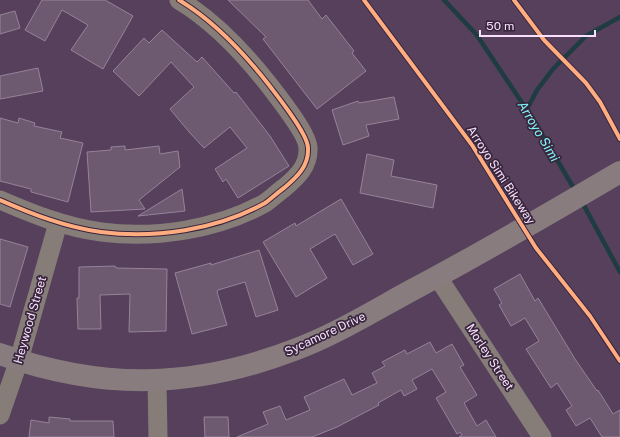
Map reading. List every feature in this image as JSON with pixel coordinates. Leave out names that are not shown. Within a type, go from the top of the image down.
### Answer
[{"type":"main road","name":"Sycamore Drive","points":[[9,357],[75,376],[121,381],[157,381],[236,368],[294,350],[349,324],[531,224],[620,172]]},
{"type":"street","points":[[0,200],[58,223],[100,232],[141,234],[179,231],[227,219],[265,202],[295,179],[302,170],[307,159],[307,143],[290,113],[262,77],[224,35],[191,7],[179,0]]},
{"type":"street","name":"Heywood Street","points":[[0,415],[9,357],[58,223]]},
{"type":"street","name":"Morley Street","points":[[438,276],[542,437]]},
{"type":"street","points":[[157,381],[158,437]]},
{"type":"building","points":[[42,0],[105,0],[133,16],[103,69],[71,50],[88,25],[62,10],[45,41],[25,30]]},
{"type":"building","points":[[228,0],[308,0],[322,19],[326,15],[354,51],[352,53],[366,71],[317,109],[263,39],[266,37]]},
{"type":"building","points":[[15,11],[20,28],[0,34],[0,15]]},
{"type":"building","points":[[162,30],[197,62],[202,57],[234,93],[236,92],[270,136],[289,166],[238,198],[226,179],[223,182],[215,169],[247,148],[230,127],[204,148],[190,133],[170,109],[194,87],[171,62],[139,96],[113,71],[144,38],[149,43]]},
{"type":"building","points":[[38,68],[43,91],[0,99],[0,76]]},
{"type":"building","points":[[394,97],[399,119],[366,125],[369,136],[343,145],[332,110],[358,101],[359,103]]},
{"type":"building","points":[[0,118],[18,123],[19,118],[35,123],[34,126],[62,132],[60,138],[83,143],[68,202],[31,192],[31,189],[0,181]]},
{"type":"building","points":[[125,146],[125,150],[159,146],[160,154],[178,151],[180,167],[139,200],[145,209],[91,212],[87,152],[111,150],[111,147]]},
{"type":"building","points":[[367,154],[394,160],[391,176],[437,185],[433,208],[360,193]]},
{"type":"building","points":[[182,189],[185,211],[138,216]]},
{"type":"building","points":[[341,199],[373,254],[353,265],[335,234],[310,249],[327,278],[296,297],[263,242],[295,223],[296,226]]},
{"type":"building","points":[[0,239],[28,247],[10,307],[0,304]]},
{"type":"building","points":[[259,250],[278,310],[256,317],[245,282],[218,290],[217,292],[227,325],[192,334],[175,273],[211,263],[211,265]]},
{"type":"building","points":[[115,266],[116,268],[167,269],[166,331],[129,332],[130,294],[100,295],[101,329],[78,329],[77,298],[79,298],[79,267]]},
{"type":"building","points":[[520,274],[535,301],[538,298],[575,359],[597,391],[598,390],[613,414],[620,410],[620,437],[602,437],[590,418],[576,426],[566,410],[572,406],[557,383],[551,388],[526,349],[539,341],[525,318],[511,326],[499,305],[502,303],[494,289]]},
{"type":"building","points":[[430,342],[436,353],[452,344],[464,365],[460,367],[477,395],[464,403],[477,426],[486,420],[496,437],[459,437],[462,435],[460,432],[457,434],[436,398],[446,392],[432,369],[412,380],[417,389],[404,396],[401,390],[378,403],[379,405],[337,427],[312,437],[237,437],[268,424],[263,412],[280,406],[286,420],[310,410],[304,397],[344,379],[352,395],[377,383],[372,373],[385,366],[382,362],[405,350],[407,354]]},
{"type":"building","points":[[49,417],[70,419],[70,421],[113,421],[114,437],[29,437],[31,420],[49,423]]},
{"type":"building","points":[[204,417],[228,417],[229,437],[205,437]]},
{"type":"waterway","name":"Arroyo Simi","points":[[444,0],[476,34],[533,119],[576,192]]},
{"type":"waterway","points":[[527,109],[537,90],[553,69],[586,36],[620,17]]},
{"type":"waterway","name":"Arroyo Simi","points":[[582,202],[620,272]]},
{"type":"cycle path","points":[[0,200],[49,219],[88,230],[121,234],[164,233],[206,226],[227,220],[246,212],[265,203],[298,175],[304,166],[308,154],[308,148],[307,142],[292,116],[259,73],[228,38],[192,8],[179,0]]},
{"type":"cycle path","name":"Arroyo Simi Bikeway","points":[[364,0],[472,145],[536,248],[590,316],[620,361]]},
{"type":"cycle path","points":[[514,0],[544,40],[586,83],[600,102],[620,139]]}]
